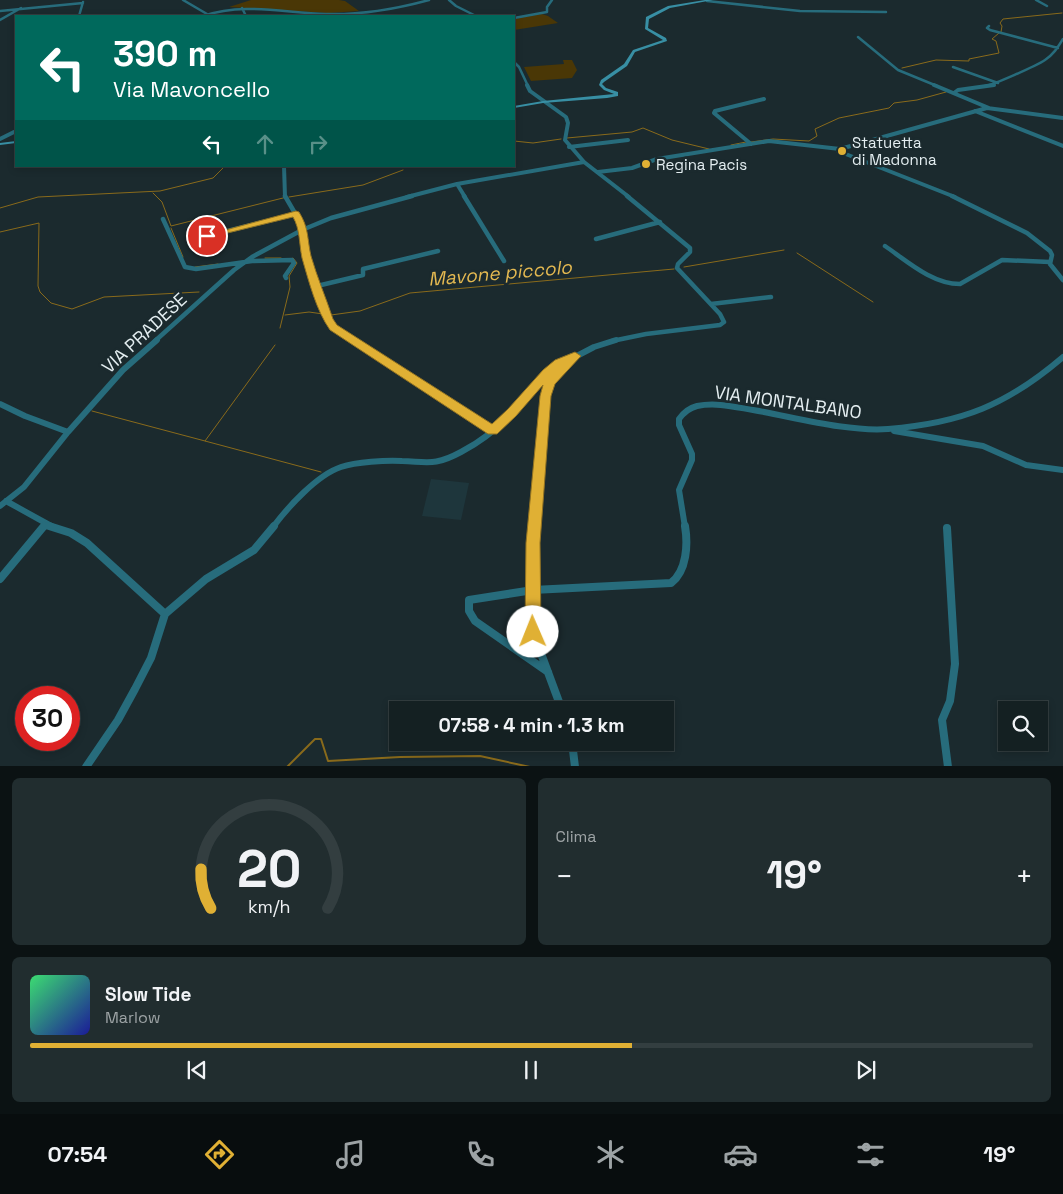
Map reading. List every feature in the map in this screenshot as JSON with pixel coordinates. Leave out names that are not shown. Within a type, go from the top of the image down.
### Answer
[{"type":"street","points":[[183,0],[205,15],[219,9],[242,8],[326,14],[354,13],[429,0]]},
{"type":"street","points":[[448,0],[474,15]]},
{"type":"street","points":[[515,18],[547,12],[546,7],[552,0]]},
{"type":"street","points":[[1036,0],[1047,6]]},
{"type":"street","points":[[515,107],[543,102],[607,98],[616,95],[616,93],[600,84],[626,65],[634,52],[665,40],[646,28],[647,18],[669,8],[709,1],[800,11],[886,12]]},
{"type":"street","points":[[0,10],[83,2],[78,15]]},
{"type":"street","points":[[0,20],[21,8]]},
{"type":"street","points":[[242,8],[246,15]]},
{"type":"street","points":[[989,26],[987,28],[990,30],[1058,48]]},
{"type":"street","points":[[858,37],[898,70],[989,108],[1063,118]]},
{"type":"street","points":[[954,93],[958,90],[991,86],[1045,60],[1058,48],[1063,39]]},
{"type":"street","points":[[86,766],[118,720],[138,682],[150,658],[165,614],[206,579],[254,550],[288,509],[318,480],[336,469],[397,461],[439,463],[461,452],[492,431],[547,373],[559,363],[591,348],[638,335],[722,324],[724,322],[720,314],[677,268],[678,264],[690,252],[690,248],[584,162],[565,140],[568,123],[566,117],[530,91],[519,67],[515,63]]},
{"type":"street","points":[[953,67],[998,83]]},
{"type":"street","points":[[751,144],[714,113],[715,111],[764,99]]},
{"type":"street","points":[[836,150],[989,108]]},
{"type":"street","points":[[975,112],[1063,146]]},
{"type":"street","points":[[0,139],[15,132]]},
{"type":"street","points":[[569,146],[628,140]]},
{"type":"street","points":[[598,172],[639,166],[657,158],[781,141],[836,150],[964,201],[1027,233],[1050,251],[1052,255],[1050,262]]},
{"type":"street","points":[[0,144],[15,142]]},
{"type":"street","name":"VIA PRADESE","points":[[165,614],[87,543],[71,533],[45,524],[3,504],[24,487],[68,432],[123,370],[245,262],[302,230],[331,218],[457,184],[584,162]]},
{"type":"street","points":[[284,167],[285,198],[303,227],[307,257],[328,320],[337,332],[492,431]]},
{"type":"street","points":[[457,184],[504,261]]},
{"type":"street","points":[[207,236],[296,214]]},
{"type":"street","name":"VIA PRADESE","points":[[163,219],[185,268],[196,269],[245,262],[292,260],[294,263],[285,276],[286,278]]},
{"type":"street","points":[[596,239],[660,222]]},
{"type":"street","points":[[885,246],[940,280],[954,285],[960,284],[1002,260],[1050,262]]},
{"type":"street","points":[[317,286],[363,275],[363,269],[438,251]]},
{"type":"street","points":[[1050,262],[1063,280]]},
{"type":"street","points":[[711,304],[771,296]]},
{"type":"street","points":[[559,701],[533,632],[533,543],[546,396],[549,383],[560,369],[575,356]]},
{"type":"street","name":"VIA MONTALBANO","points":[[882,429],[927,424],[982,411],[1010,398],[1044,374],[1063,357]]},
{"type":"street","points":[[0,404],[16,414],[45,422],[68,432]]},
{"type":"street","name":"VIA MONTALBANO","points":[[533,590],[662,584],[671,583],[679,577],[683,569],[686,533],[679,490],[692,460],[692,454],[679,424],[679,419],[687,410],[700,406],[720,405],[983,446],[1026,465],[1063,470]]},
{"type":"street","points":[[0,579],[45,524]]},
{"type":"street","points":[[947,528],[955,664],[950,701],[942,720],[948,766]]},
{"type":"street","points":[[533,590],[469,600],[469,611],[475,621],[548,672]]},
{"type":"street","points":[[573,751],[574,766]]},
{"type":"shaded area","points":[[251,0],[339,0],[345,1],[359,11],[328,13],[229,7]]},
{"type":"shaded area","points":[[542,14],[558,23],[515,30],[515,19]]},
{"type":"shaded area","points":[[563,60],[572,60],[577,70],[572,78],[531,81],[524,67],[564,64]]},
{"type":"shaded area","points":[[431,479],[469,483],[461,520],[422,516]]},
{"type":"waterway","name":"Mavone piccolo","points":[[1001,32],[1002,26],[1000,23],[1003,19],[1062,13]]},
{"type":"waterway","name":"Mavone piccolo","points":[[902,68],[936,60],[969,61],[969,59],[999,53],[996,41],[992,39],[999,33]]},
{"type":"waterway","name":"Mavone piccolo","points":[[751,142],[773,139],[809,141],[817,136],[815,129],[839,118],[889,108],[894,103],[917,100],[946,92]]},
{"type":"waterway","name":"Mavone piccolo","points":[[567,138],[632,132],[643,128],[672,140],[709,149]]},
{"type":"waterway","name":"Mavone piccolo","points":[[515,141],[533,143],[561,139]]},
{"type":"waterway","name":"Mavone piccolo","points":[[731,145],[746,142]]},
{"type":"waterway","name":"Mavone piccolo","points":[[0,208],[38,197],[160,191],[213,178],[224,167]]},
{"type":"waterway","name":"Mavone piccolo","points":[[289,197],[363,185],[403,170]]},
{"type":"waterway","name":"Mavone piccolo","points":[[153,193],[162,202],[171,226],[283,198]]},
{"type":"waterway","name":"Mavone piccolo","points":[[0,232],[39,223],[38,286],[40,292],[51,303],[72,309],[104,297],[199,292]]},
{"type":"waterway","name":"Mavone piccolo","points":[[171,228],[183,257]]},
{"type":"waterway","name":"Mavone piccolo","points":[[684,267],[784,250]]},
{"type":"waterway","name":"Mavone piccolo","points":[[797,253],[873,302]]},
{"type":"waterway","name":"Mavone piccolo","points":[[265,258],[281,258]]},
{"type":"waterway","name":"Mavone piccolo","points":[[280,328],[290,287],[289,276],[297,263],[293,258]]},
{"type":"waterway","name":"Mavone piccolo","points":[[195,267],[218,264]]},
{"type":"waterway","name":"Mavone piccolo","points":[[331,315],[360,311],[410,293],[674,269]]},
{"type":"waterway","name":"Mavone piccolo","points":[[285,315],[309,312],[323,314]]},
{"type":"waterway","name":"Mavone piccolo","points":[[205,441],[275,345]]},
{"type":"waterway","name":"Mavone piccolo","points":[[92,411],[205,441]]},
{"type":"waterway","name":"Mavone piccolo","points":[[205,441],[321,472]]},
{"type":"waterway","name":"Mavone piccolo","points":[[288,766],[315,739],[321,739],[328,761],[400,757],[480,756],[525,766]]},
{"type":"place","name":"Statuetta di Madonna","points":[[842,151]]},
{"type":"place","name":"Regina Pacis","points":[[646,164]]},
{"type":"route","points":[[207,236],[296,214],[303,227],[302,234],[307,257],[328,320],[333,328],[492,431],[500,425],[547,373],[570,356],[575,356],[560,369],[549,383],[546,396],[533,543],[533,632]]}]
